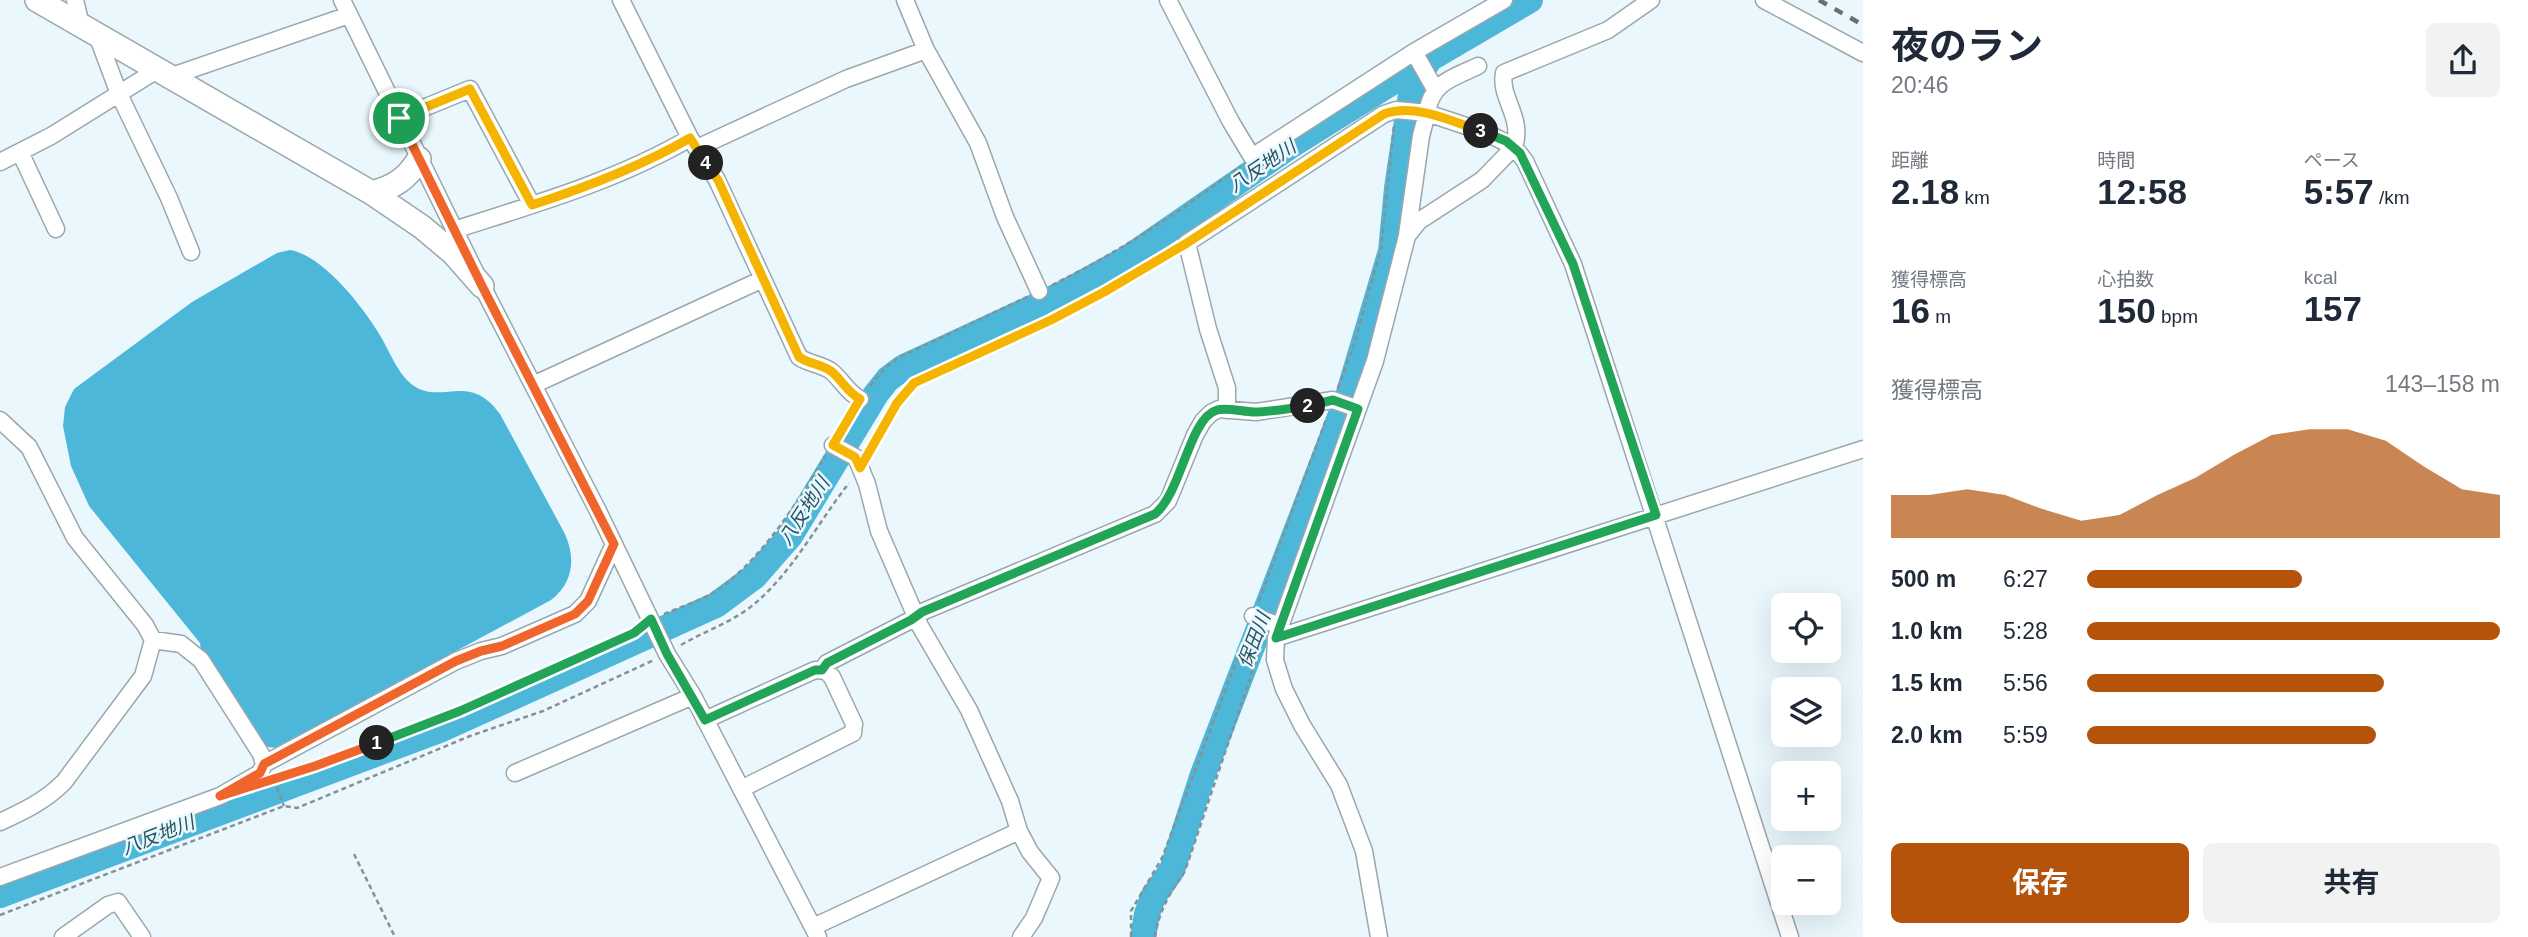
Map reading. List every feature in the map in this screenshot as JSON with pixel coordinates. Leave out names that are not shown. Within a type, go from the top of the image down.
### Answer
[{"type":"street","points":[[37,0],[372,193],[422,227],[453,253],[482,286]]},
{"type":"street","points":[[75,0],[169,198],[191,252]]},
{"type":"street","points":[[621,0],[694,143],[718,180],[799,357],[807,363],[832,372],[848,391],[860,399]]},
{"type":"street","points":[[905,0],[926,50],[978,143],[1005,217],[1039,292]]},
{"type":"street","points":[[1168,0],[1252,157],[1504,0]]},
{"type":"street","points":[[1407,236],[1419,221],[1482,180],[1514,147],[1518,136],[1517,126],[1502,81],[1504,73],[1608,30],[1651,0]]},
{"type":"street","points":[[1764,0],[1863,53]]},
{"type":"street","points":[[0,162],[51,136],[119,94],[163,74],[348,5],[399,118],[482,286],[665,650],[705,720],[815,934],[1019,831]]},
{"type":"street","points":[[454,230],[588,187],[846,79],[926,50]]},
{"type":"street","points":[[1379,937],[1364,851],[1339,785],[1302,725],[1284,689],[1267,623],[1346,404],[1375,361],[1407,236],[1420,136],[1429,99],[1430,83],[1415,55]]},
{"type":"street","points":[[1430,83],[1445,82],[1478,66]]},
{"type":"street","points":[[399,118],[470,89],[532,205]]},
{"type":"street","points":[[1227,410],[1227,388],[1208,329],[1187,243],[1384,114],[1396,110],[1427,113],[1487,133],[1514,147],[1525,162],[1573,264],[1790,937]]},
{"type":"street","points":[[20,152],[56,229]]},
{"type":"street","points":[[372,193],[403,180],[419,159]]},
{"type":"street","points":[[533,385],[763,279]]},
{"type":"street","points":[[822,670],[827,663],[917,615],[1155,514],[1168,501],[1203,421],[1219,409],[1256,412],[1346,404]]},
{"type":"street","points":[[0,420],[29,447],[75,538],[145,625],[153,639],[144,676],[64,782],[50,796],[0,822]]},
{"type":"street","points":[[1267,623],[1656,515],[1863,449]]},
{"type":"street","points":[[845,454],[920,626],[969,710],[1010,801],[1019,831],[1030,852],[1051,878],[1034,918],[1021,937]]},
{"type":"street","points":[[0,877],[220,796],[260,773],[264,764],[456,661],[502,646],[575,614],[588,601],[614,544]]},
{"type":"street","points":[[153,639],[181,644],[201,660],[242,723],[264,764]]},
{"type":"street","points":[[705,720],[815,670],[822,670],[831,677],[855,724],[853,733],[741,789]]},
{"type":"street","points":[[515,773],[692,696]]},
{"type":"street","points":[[63,937],[108,905],[118,902],[142,937]]},
{"type":"path","points":[[1155,937],[1165,899],[1185,871],[1267,623],[1346,404],[1354,344],[1381,249],[1396,110]]},
{"type":"path","points":[[0,915],[284,805],[297,808],[470,736],[543,711],[726,622],[748,608],[784,575],[827,511],[860,399],[886,367],[900,357],[1096,264],[1181,211],[1252,157]]},
{"type":"path","points":[[263,782],[315,766],[460,711],[634,633],[721,588],[749,562],[845,454],[914,383],[1051,320],[1187,243]]},
{"type":"path","points":[[1131,937],[1131,911],[1162,858],[1267,623]]},
{"type":"path","points":[[275,782],[284,805]]},
{"type":"path","points":[[354,854],[396,937]]},
{"type":"water","points":[[290,250],[316,262],[354,298],[374,325],[399,370],[414,386],[435,392],[467,391],[489,401],[500,414],[565,534],[571,561],[564,586],[551,600],[276,748],[262,746],[201,652],[200,643],[89,506],[71,466],[63,426],[65,407],[74,389],[192,302],[277,253]]},
{"type":"waterway","name":"八反地川","points":[[0,895],[442,729],[716,605],[755,576],[790,536],[876,394],[888,379],[904,367],[1064,293],[1128,258],[1290,146],[1530,0]]},
{"type":"waterway","name":"保田川","points":[[1143,937],[1153,897],[1172,870],[1202,777],[1348,396],[1391,251],[1397,188],[1413,81],[1428,62]]},
{"type":"railway","points":[[1819,0],[1863,25]]},
{"type":"route","points":[[470,89],[532,205],[588,187],[659,156],[690,138],[718,180],[799,357],[807,363],[832,372],[852,395],[860,399],[833,445],[855,457],[860,468],[897,403],[914,383],[1051,320],[1104,292],[1187,243],[1384,114],[1396,110],[1427,113],[1506,141],[1520,153],[1573,264],[1656,515],[1276,638],[1358,409],[1333,400],[1256,412],[1219,409],[1203,421],[1168,501],[1155,514],[922,612],[827,663],[822,670],[815,670],[705,720],[667,654],[651,619],[634,633],[460,711],[315,766],[220,796],[260,773],[264,764],[456,661],[502,646],[582,610],[614,544],[399,118],[470,89]]}]
